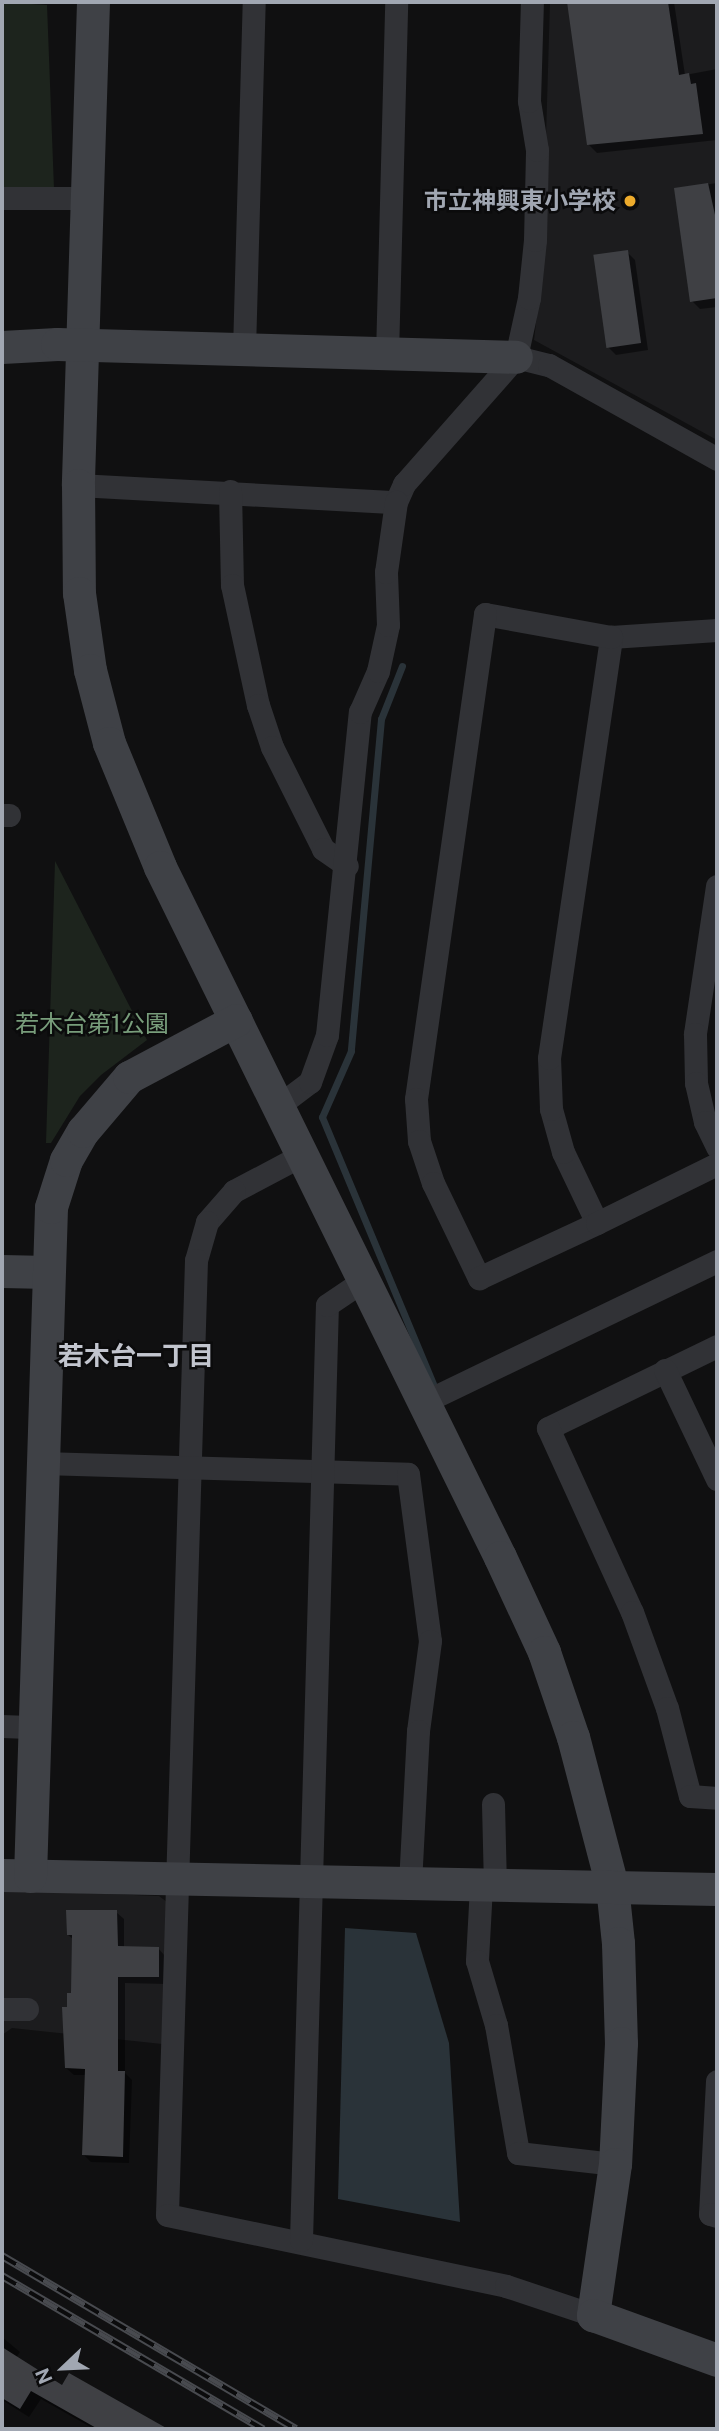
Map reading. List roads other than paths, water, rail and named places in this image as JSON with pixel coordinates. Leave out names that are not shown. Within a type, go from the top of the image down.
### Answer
[{"type":"street","points":[[93,2],[78,485],[79,593],[90,670],[109,743],[160,867],[544,1651],[573,1737],[611,1886],[621,2043],[615,2164],[593,2315]]},
{"type":"street","points":[[243,350],[254,2]]},
{"type":"street","points":[[387,355],[396,2]]},
{"type":"street","points":[[278,1107],[310,1082],[327,1035],[347,866],[360,712],[378,671],[388,625],[386,572],[396,502],[404,484],[516,357],[529,298],[535,240],[537,150],[529,101],[532,2]]},
{"type":"street","points":[[2,198],[87,198]]},
{"type":"street","points":[[2,347],[82,346],[516,357],[549,365],[717,459]]},
{"type":"street","points":[[78,485],[230,491],[396,502]]},
{"type":"street","points":[[230,491],[232,585],[258,705],[272,747],[323,849],[347,866]]},
{"type":"street","points":[[717,630],[611,637],[485,614],[416,1099],[419,1141],[433,1183],[479,1278],[717,1164]]},
{"type":"street","points":[[597,1223],[563,1152],[551,1108],[550,1058],[611,637]]},
{"type":"street","points":[[717,886],[695,1034],[696,1083],[705,1122],[717,1147]]},
{"type":"street","points":[[236,1020],[129,1077],[102,1105],[62,1172],[51,1207],[35,1727],[16,1876],[717,1889]]},
{"type":"street","points":[[302,1155],[234,1191],[207,1223],[196,1260],[167,2216],[301,2240],[506,2286],[717,2360]]},
{"type":"street","points":[[424,1402],[717,1261]]},
{"type":"street","points":[[2,1270],[48,1272]]},
{"type":"street","points":[[301,2240],[327,1305],[364,1280]]},
{"type":"street","points":[[717,1346],[548,1428],[632,1612],[667,1708],[690,1796],[717,1798]]},
{"type":"street","points":[[665,1370],[717,1479]]},
{"type":"street","points":[[42,1463],[321,1469],[408,1474],[430,1641],[418,1731],[410,1885]]},
{"type":"street","points":[[2,1726],[35,1727]]},
{"type":"street","points":[[493,1804],[488,1886],[477,1961],[496,2025],[518,2153],[615,2164]]},
{"type":"street","points":[[2,2009],[27,2009]]},
{"type":"street","points":[[717,2081],[710,2214],[717,2216]]},
{"type":"waterway","points":[[402,666],[381,719],[351,1051],[322,1117],[433,1384]]},
{"type":"railway","points":[[2,2256],[296,2429]]},
{"type":"railway","points":[[2,2276],[263,2429]]},
{"type":"place","name":"市立神興東小学校","points":[[630,201]]},
{"type":"district","name":"若木台一丁目","points":[[136,1356]]},
{"type":"park label","name":"若木台第1公園","points":[[92,1024]]}]
